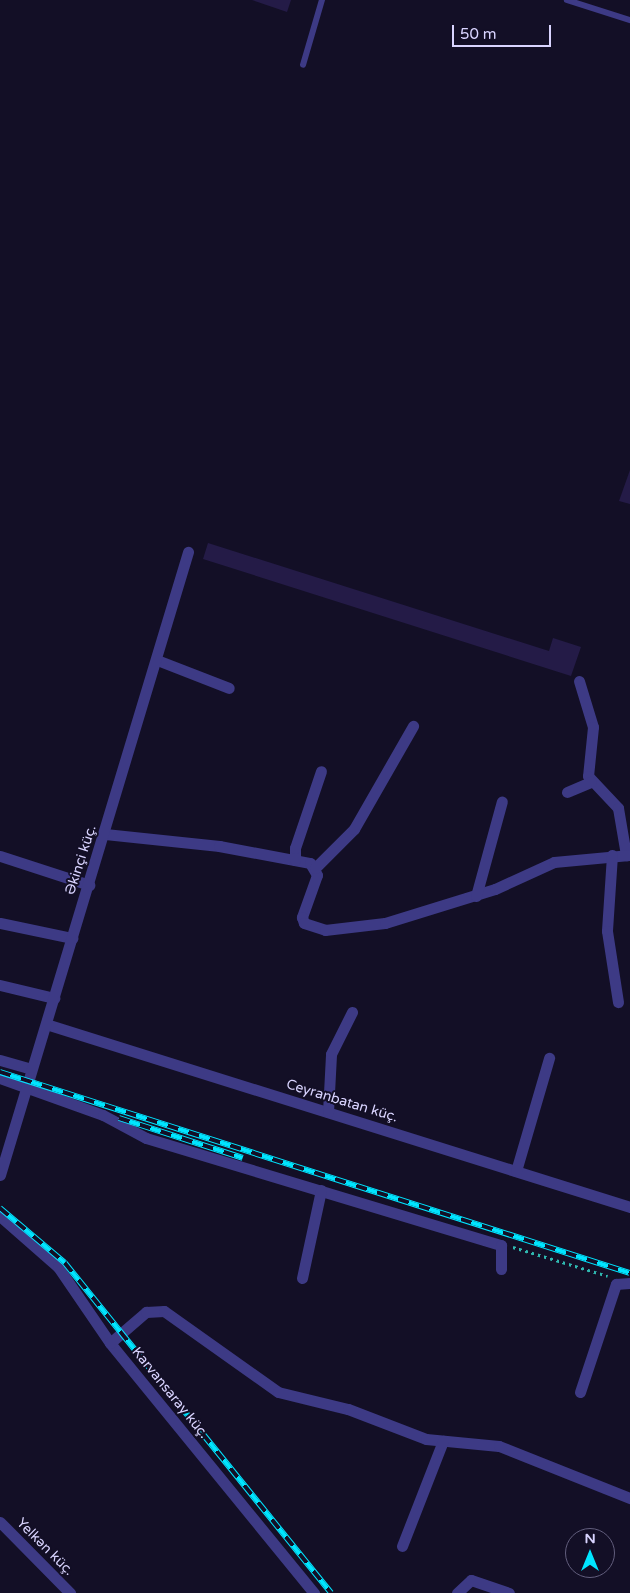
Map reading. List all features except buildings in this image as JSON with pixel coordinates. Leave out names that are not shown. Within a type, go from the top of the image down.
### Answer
[{"type":"street","name":"Əkinçi küç.","points":[[0,1175],[31,1069],[105,834],[188,552]]},
{"type":"street","points":[[157,660],[229,688]]},
{"type":"street","points":[[413,726],[354,829],[315,868],[302,917],[304,923],[325,930],[385,923],[476,896],[554,862],[612,855],[628,855],[625,811],[591,782],[586,768],[593,727],[579,681]]},
{"type":"street","points":[[295,860],[295,848],[321,771]]},
{"type":"street","points":[[567,792],[591,782]]},
{"type":"street","points":[[476,896],[502,801]]},
{"type":"street","points":[[105,834],[295,860],[315,868]]},
{"type":"street","points":[[612,855],[607,931],[618,1002]]},
{"type":"street","points":[[0,856],[89,885]]},
{"type":"street","points":[[0,923],[72,938]]},
{"type":"street","points":[[0,985],[54,998]]},
{"type":"street","points":[[328,1112],[331,1054],[352,1012]]},
{"type":"street","name":"Ceyranbatan küç.","points":[[46,1024],[630,1207]]},
{"type":"street","points":[[516,1171],[549,1058]]},
{"type":"street","points":[[0,1060],[31,1069]]},
{"type":"street","points":[[0,1078],[27,1086],[103,1115],[146,1138],[501,1244],[501,1269]]},
{"type":"street","points":[[302,1278],[321,1190]]},
{"type":"street","name":"Karvansaray küç.","points":[[0,1216],[58,1267],[110,1343],[314,1593]]},
{"type":"street","points":[[580,1392],[622,1283]]},
{"type":"street","points":[[110,1343],[146,1312],[164,1311],[267,1387],[348,1409],[402,1432],[443,1441],[499,1446],[630,1498]]},
{"type":"street","points":[[402,1546],[443,1441]]},
{"type":"street","name":"Yelkən küç.","points":[[0,1522],[70,1593]]},
{"type":"street","points":[[457,1593],[471,1580],[509,1593]]},
{"type":"lane","points":[[303,65],[322,0]]},
{"type":"lane","points":[[567,0],[584,2],[630,20]]},
{"type":"path","points":[[501,1244],[622,1283]]},
{"type":"railway","points":[[0,1072],[630,1273]]},
{"type":"railway","points":[[119,1118],[243,1158]]},
{"type":"railway","points":[[0,1208],[65,1263],[331,1593]]}]
